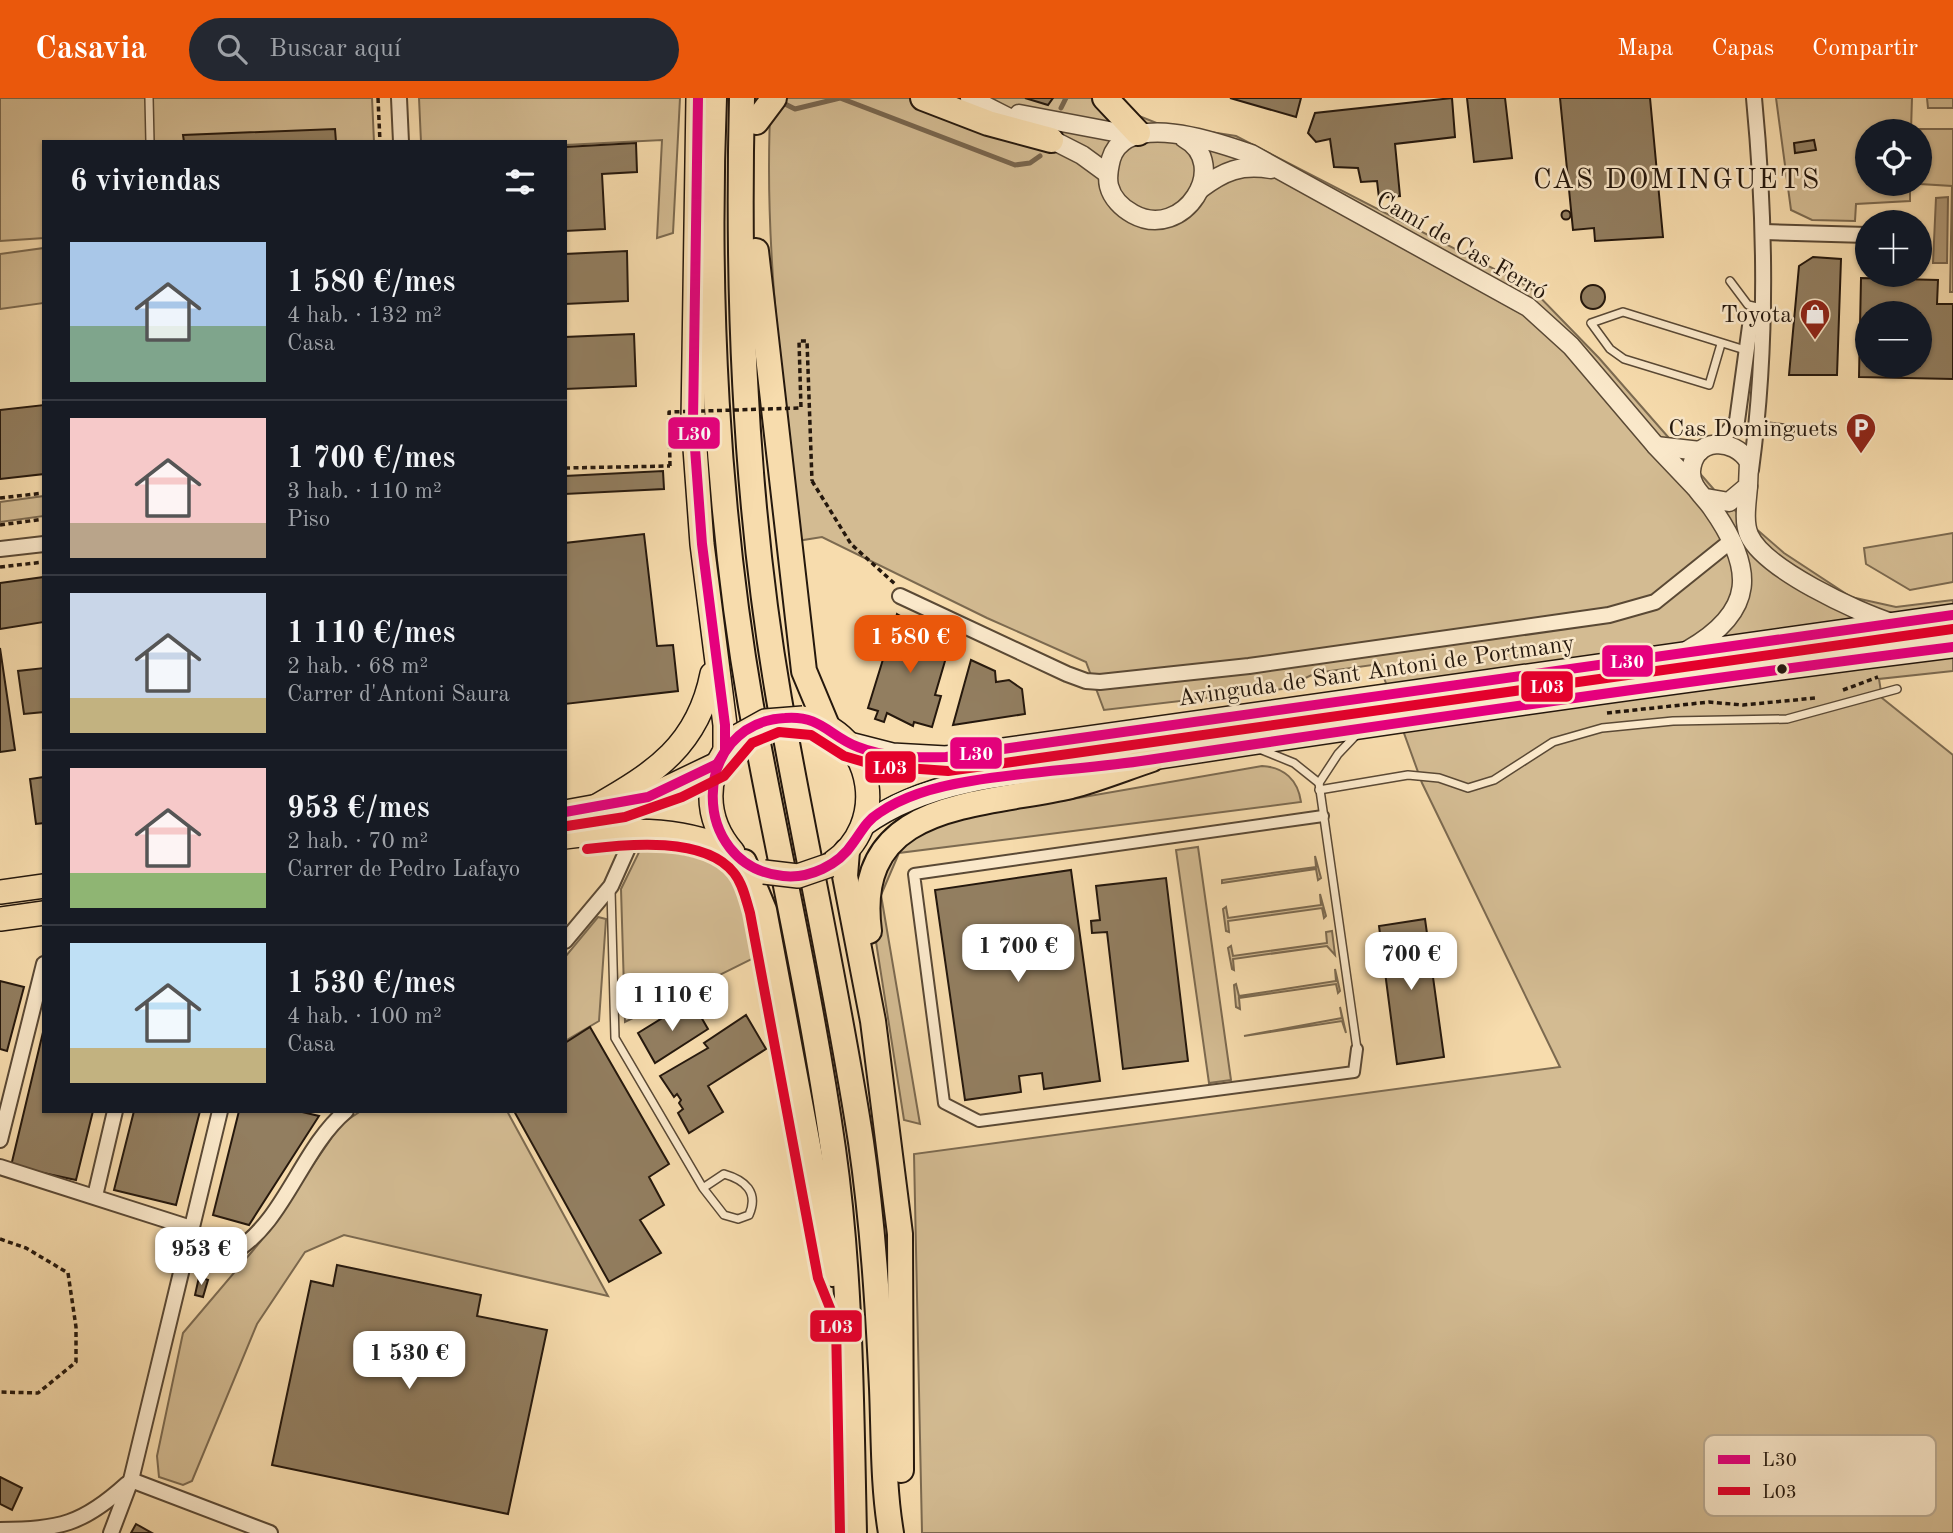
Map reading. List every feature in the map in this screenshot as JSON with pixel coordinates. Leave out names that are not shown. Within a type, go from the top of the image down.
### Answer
[{"type":"highway","points":[[713,98],[714,319],[734,575],[751,703],[821,1066],[834,1152],[850,1320],[854,1533]]},
{"type":"highway","points":[[742,98],[742,316],[747,412],[762,568],[779,696],[834,983],[861,1147],[873,1241],[891,1533]]},
{"type":"highway","points":[[774,98],[756,110],[755,236],[804,671],[827,726]]},
{"type":"highway","points":[[923,98],[988,123],[1051,140]]},
{"type":"highway","points":[[1105,98],[1134,134]]},
{"type":"highway","points":[[900,1234],[904,1213],[897,1114],[866,903],[877,861],[889,842],[924,818],[1072,785],[1152,759]]},
{"type":"highway","points":[[839,858],[845,876],[873,1021],[900,1234],[900,1513],[896,1533]]},
{"type":"highway","points":[[746,861],[764,910],[832,1275],[850,1320]]},
{"type":"main road","points":[[698,98],[693,421],[702,544],[727,750],[710,802],[716,828],[746,861]]},
{"type":"main road","name":"Avinguda de Sant Antoni de Portmany","points":[[849,743],[891,754],[946,757],[1953,615]]},
{"type":"main road","points":[[567,837],[636,830],[681,835],[746,861],[798,876],[839,858],[864,825],[911,797],[970,781],[1152,759],[1366,725],[1953,647]]},
{"type":"main road","points":[[595,807],[645,777],[690,735],[708,695],[716,656]]},
{"type":"main road","points":[[567,812],[648,796],[727,750],[765,721],[803,718],[827,726],[849,743],[862,764],[869,788],[864,825]]},
{"type":"main road","points":[[0,892],[42,886]]},
{"type":"main road","points":[[0,919],[42,913]]},
{"type":"street","points":[[399,98],[401,140]]},
{"type":"street","points":[[970,98],[1082,155],[1108,174]]},
{"type":"street","points":[[1754,98],[1765,232],[1763,308],[1756,425],[1749,479],[1748,531],[1758,546],[1825,595],[1867,615],[1895,624]]},
{"type":"street","points":[[995,109],[1134,134],[1184,138],[1194,145],[1201,159],[1200,189],[1181,212],[1166,218],[1147,219],[1120,204],[1109,186],[1108,174],[1113,152],[1134,134]]},
{"type":"street","name":"Camí de Cas Ferró","points":[[1184,138],[1230,147],[1282,172],[1528,307],[1571,346],[1700,493],[1731,541],[1742,571],[1740,604],[1726,624],[1682,653]]},
{"type":"street","name":"Camí de Cas Ferró","points":[[1200,189],[1218,176],[1238,167],[1282,172]]},
{"type":"street","points":[[1765,232],[1855,236]]},
{"type":"street","points":[[1656,446],[1700,451],[1719,443],[1737,421],[1745,350],[1751,326],[1763,308]]},
{"type":"street","points":[[1719,443],[1737,448],[1744,454],[1749,479]]},
{"type":"street","points":[[1700,451],[1691,472],[1700,493],[1729,502],[1749,479]]},
{"type":"street","points":[[900,596],[1068,674],[1086,681],[1100,682],[1249,666],[1609,615],[1655,602],[1731,541]]},
{"type":"street","points":[[0,549],[42,544]]},
{"type":"street","points":[[1323,816],[914,874],[944,1103],[979,1121],[1354,1072],[1357,1049]]},
{"type":"street","points":[[567,939],[611,886],[636,830]]},
{"type":"street","points":[[0,1140],[42,972]]},
{"type":"street","points":[[95,1196],[116,1113]]},
{"type":"street","points":[[111,1533],[131,1480],[220,1113]]},
{"type":"street","points":[[183,1260],[229,1256],[262,1228],[329,1126],[344,1113]]},
{"type":"street","points":[[0,1167],[191,1228]]},
{"type":"street","points":[[0,1530],[49,1529],[73,1521],[99,1509],[131,1480]]},
{"type":"street","points":[[131,1480],[270,1533]]},
{"type":"lane","points":[[149,98],[150,140]]},
{"type":"lane","points":[[1730,281],[1748,305],[1763,308]]},
{"type":"lane","points":[[1721,344],[1709,385],[1624,359],[1610,349],[1591,323],[1623,312],[1745,350]]},
{"type":"lane","points":[[1756,425],[1791,429]]},
{"type":"lane","points":[[1319,787],[1408,775],[1439,778],[1468,788],[1494,780],[1553,742],[1602,728],[1673,721],[1787,719],[1897,689]]},
{"type":"lane","points":[[1357,1049],[1319,787],[1338,754],[1366,725]]},
{"type":"lane","points":[[1242,743],[1294,763],[1319,787]]},
{"type":"lane","points":[[611,886],[615,1038],[703,1188],[724,1215],[738,1219],[749,1215],[753,1206],[752,1192],[743,1180],[724,1174],[703,1188]]},
{"type":"path","points":[[378,98],[380,140]]},
{"type":"path","points":[[567,468],[670,466],[669,412],[801,408],[799,341],[807,341],[812,481],[851,544],[894,581],[900,596]]},
{"type":"path","points":[[0,498],[42,493]]},
{"type":"path","points":[[0,525],[42,519]]},
{"type":"path","points":[[0,567],[42,562]]},
{"type":"path","points":[[0,1239],[26,1248],[68,1273],[76,1327],[76,1362],[38,1393],[0,1392]]},
{"type":"shaded area","points":[[0,98],[372,98],[374,140],[42,140],[42,238],[0,241]]},
{"type":"shaded area","points":[[419,98],[680,98],[673,233],[657,238],[662,140],[567,145],[567,140],[421,140]]},
{"type":"shaded area","points":[[771,98],[1113,98],[1129,112],[1159,124],[1236,136],[1531,288],[1599,358],[1724,501],[1784,553],[1851,597],[1896,607],[1953,600],[1953,671],[1879,679],[1882,698],[1953,755],[1953,1533],[922,1533],[914,1154],[1560,1067],[1422,783],[1379,664],[1316,673],[1282,689],[1104,710],[1086,662],[987,618],[822,537],[797,541],[776,320],[769,153]]},
{"type":"shaded area","points":[[1776,98],[1912,98],[1911,119],[1855,119],[1855,196],[1910,196],[1910,201],[1856,204],[1855,221],[1812,220],[1791,210]]},
{"type":"shaded area","points":[[1927,98],[1953,98],[1953,108],[1928,108]]},
{"type":"shaded area","points":[[1932,129],[1953,129],[1953,292],[1950,292],[1952,186],[1932,185]]},
{"type":"shaded area","points":[[1948,197],[1947,263],[1933,263],[1936,198]]},
{"type":"shaded area","points":[[42,248],[42,303],[0,309],[0,254]]},
{"type":"shaded area","points":[[42,496],[42,516],[0,522],[0,502]]},
{"type":"shaded area","points":[[1953,533],[1953,582],[1910,590],[1866,564],[1864,548]]},
{"type":"shaded area","points":[[1262,766],[1277,769],[1289,776],[1297,787],[1301,802],[899,853],[881,895],[920,1124],[904,1120],[871,910],[881,866],[928,824]]},
{"type":"shaded area","points":[[1198,847],[1231,1080],[1209,1083],[1176,850]]},
{"type":"shaded area","points":[[641,848],[695,857],[726,869],[746,895],[764,953],[625,1022],[621,889]]},
{"type":"shaded area","points":[[1315,856],[1321,878],[1318,880],[1316,869],[1222,883],[1222,880],[1316,867]]},
{"type":"shaded area","points":[[1320,894],[1326,916],[1324,918],[1322,908],[1228,921],[1229,932],[1226,931],[1223,909],[1226,907],[1228,918],[1321,905]]},
{"type":"shaded area","points":[[598,917],[606,919],[599,1021],[567,1040],[567,955]]},
{"type":"shaded area","points":[[1332,931],[1335,955],[1327,946],[1233,959],[1234,970],[1232,969],[1228,948],[1231,946],[1233,956],[1327,943],[1326,932]]},
{"type":"shaded area","points":[[1335,969],[1340,991],[1338,993],[1336,984],[1239,998],[1240,1009],[1236,1007],[1236,984],[1239,996],[1336,981]]},
{"type":"shaded area","points":[[1340,1007],[1346,1033],[1342,1021],[1244,1036],[1342,1018]]},
{"type":"shaded area","points":[[358,1113],[508,1113],[608,1296],[344,1235],[305,1252],[257,1324],[192,1481],[183,1485],[159,1477],[157,1456],[183,1333],[261,1241],[341,1124]]},
{"type":"building","points":[[1025,98],[1053,98],[1048,105]]},
{"type":"building","points":[[1230,98],[1301,98],[1296,117]]},
{"type":"building","points":[[1452,98],[1455,137],[1395,144],[1400,196],[1379,198],[1377,181],[1361,182],[1358,168],[1334,167],[1330,139],[1316,142],[1308,133],[1315,113]]},
{"type":"building","points":[[1467,98],[1505,98],[1512,158],[1474,162]]},
{"type":"building","points":[[1560,98],[1650,98],[1663,237],[1595,241],[1594,228],[1573,230]]},
{"type":"building","points":[[335,129],[336,140],[184,140],[183,135]]},
{"type":"building","points":[[1814,140],[1816,150],[1795,153],[1794,143]]},
{"type":"building","points":[[636,143],[637,172],[602,174],[605,229],[567,231],[567,147]]},
{"type":"building","points":[[1566,211],[1570,215],[1566,219],[1562,215]]},
{"type":"building","points":[[627,251],[628,301],[567,304],[567,254]]},
{"type":"building","points":[[1813,257],[1841,259],[1837,375],[1789,375],[1799,266]]},
{"type":"building","points":[[1932,280],[1938,280],[1937,304],[1953,304],[1953,379],[1906,378],[1932,378],[1932,301],[1861,301],[1861,287],[1932,287]]},
{"type":"building","points":[[1593,285],[1604,292],[1605,297],[1598,308],[1593,309],[1582,302],[1581,297],[1588,286]]},
{"type":"building","points":[[634,334],[636,386],[567,389],[567,337]]},
{"type":"building","points":[[42,405],[42,474],[0,479],[0,410]]},
{"type":"building","points":[[663,471],[664,489],[567,494],[567,476]]},
{"type":"building","points":[[644,534],[657,646],[673,645],[678,691],[567,704],[567,543]]},
{"type":"building","points":[[42,577],[42,622],[0,629],[0,583]]},
{"type":"building","points":[[897,614],[950,644],[935,695],[941,696],[932,727],[914,722],[913,726],[887,713],[884,722],[875,719],[878,711],[868,708]]},
{"type":"building","points":[[0,648],[15,750],[0,752]]},
{"type":"building","points":[[971,660],[995,671],[996,682],[1009,680],[1022,689],[1025,714],[953,725]]},
{"type":"building","points":[[42,668],[42,712],[24,714],[18,671]]},
{"type":"building","points":[[42,777],[42,823],[36,824],[30,779]]},
{"type":"building","points":[[1071,870],[1100,1081],[1044,1089],[1042,1073],[1019,1076],[1021,1092],[965,1100],[935,890]]},
{"type":"building","points":[[1166,878],[1188,1061],[1123,1069],[1107,932],[1092,933],[1091,921],[1100,920],[1096,886]]},
{"type":"building","points":[[1425,919],[1444,1057],[1397,1064],[1379,926]]},
{"type":"building","points":[[0,981],[24,987],[7,1051],[0,1049]]},
{"type":"building","points":[[694,1005],[708,1029],[655,1063],[638,1033],[677,1009],[680,1014]]},
{"type":"building","points":[[746,1015],[766,1049],[708,1086],[723,1112],[689,1133],[678,1113],[683,1109],[679,1103],[681,1100],[677,1094],[674,1097],[660,1076],[708,1048],[704,1043]]},
{"type":"building","points":[[590,1027],[669,1164],[649,1177],[664,1205],[640,1220],[661,1253],[609,1282],[515,1113],[567,1113],[567,1042]]},
{"type":"building","points":[[42,1036],[42,1113],[93,1113],[76,1180],[11,1166]]},
{"type":"building","points":[[133,1113],[199,1113],[176,1205],[114,1190]]},
{"type":"building","points":[[238,1113],[306,1113],[319,1116],[249,1225],[213,1215]]},
{"type":"building","points":[[337,1265],[481,1295],[477,1316],[547,1330],[508,1514],[272,1465],[311,1281],[333,1286]]},
{"type":"building","points":[[199,1277],[208,1280],[203,1297],[195,1295]]},
{"type":"building","points":[[0,1477],[22,1488],[12,1510],[0,1504]]},
{"type":"building","points":[[136,1524],[152,1533],[131,1533]]},
{"type":"waterway","points":[[785,104],[795,109],[840,98],[1015,165],[1030,163],[1040,156]]},
{"type":"waterway","points":[[1061,108],[1066,98]]},
{"type":"transit line","name":"L30","points":[[698,98],[693,421],[702,544],[725,725],[725,751],[717,764]]},
{"type":"transit line","name":"L30","points":[[1953,615],[946,757],[913,757],[868,751],[816,723],[785,718],[754,726],[731,743],[718,768],[713,795],[717,823],[730,848],[752,867],[783,876],[803,875],[822,869],[840,858],[864,826],[889,807],[923,792],[959,783],[1126,763],[1550,701],[1953,647]]},
{"type":"transit line","name":"L03","points":[[567,826],[625,817],[682,797],[724,776],[752,743],[779,732],[811,735],[844,756],[878,766],[948,771],[1953,629]]},
{"type":"transit line","name":"L30","points":[[567,812],[648,797],[717,764]]},
{"type":"transit line","name":"L03","points":[[587,849],[623,845],[685,848],[721,861],[734,873],[742,887],[750,913],[818,1278],[836,1323],[840,1533]]},
{"type":"place","name":"Toyota","points":[[1815,341]]},
{"type":"place","name":"Cas Dominguets","points":[[1861,455]]},
{"type":"district","name":"CAS DOMINGUETS","points":[[1677,178]]}]
